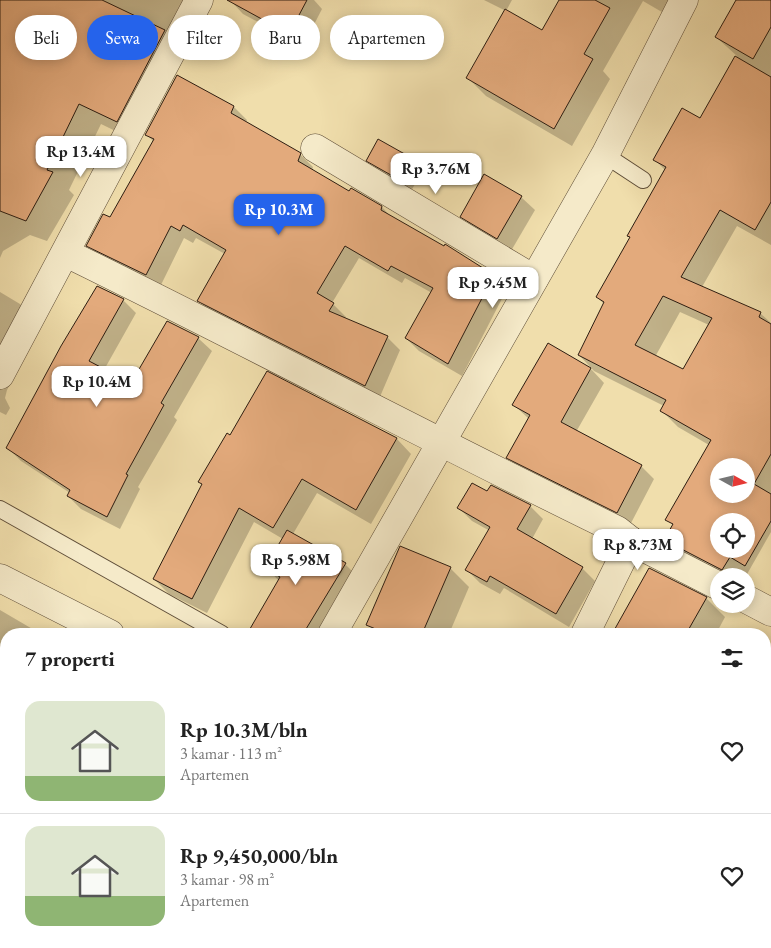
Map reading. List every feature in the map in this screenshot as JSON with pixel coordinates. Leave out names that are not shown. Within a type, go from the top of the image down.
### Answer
[{"type":"street","points":[[0,375],[199,0]]},
{"type":"street","points":[[335,628],[605,155],[684,0]]},
{"type":"street","points":[[315,148],[534,279]]},
{"type":"street","points":[[66,253],[237,337],[440,444],[617,530],[631,541],[710,581]]},
{"type":"street","points":[[588,628],[631,541]]},
{"type":"street","points":[[0,578],[98,628]]},
{"type":"street","points":[[755,604],[771,612]]},
{"type":"lane","points":[[605,155],[643,180]]},
{"type":"lane","points":[[0,509],[211,628]]},
{"type":"building","points":[[0,0],[102,0],[134,15],[87,15],[87,60],[149,60],[117,122],[79,104],[47,170],[53,172],[26,221],[0,211]]},
{"type":"building","points":[[227,0],[307,0],[299,15],[254,15]]},
{"type":"building","points":[[559,0],[595,0],[610,8],[584,54],[593,59],[554,129],[466,78],[505,9],[542,30]]},
{"type":"building","points":[[736,0],[771,0],[771,27],[753,59],[715,37]]},
{"type":"building","points":[[158,27],[165,30],[158,43]]},
{"type":"building","points":[[735,56],[771,77],[771,202],[755,230],[720,210],[681,277],[761,312],[759,317],[771,324],[771,454],[755,482],[755,458],[710,458],[710,503],[755,503],[755,485],[771,494],[771,521],[755,549],[755,513],[710,513],[710,558],[729,558],[723,568],[718,568],[664,540],[673,524],[665,520],[711,440],[660,411],[666,400],[578,355],[604,302],[596,297],[630,237],[627,236],[666,167],[653,160],[682,108],[700,118]],"holes":[[[663,296],[712,318],[683,369],[635,345]]]},
{"type":"building","points":[[177,75],[234,106],[231,113],[301,153],[298,161],[349,191],[351,188],[382,206],[381,210],[444,246],[445,244],[494,275],[448,364],[405,338],[433,288],[391,266],[388,271],[345,246],[317,293],[334,303],[329,311],[388,336],[365,386],[197,301],[226,250],[183,225],[180,231],[171,226],[146,275],[86,246],[103,214],[110,217],[154,139],[145,135]]},
{"type":"building","points":[[378,139],[410,157],[398,179],[366,161]]},
{"type":"building","points":[[484,174],[522,196],[497,239],[460,217]]},
{"type":"building","points":[[97,286],[124,299],[89,361],[131,383],[167,321],[199,337],[161,403],[164,405],[126,474],[128,475],[107,517],[67,496],[70,490],[6,448],[61,346]]},
{"type":"building","points":[[548,343],[591,368],[561,422],[642,465],[617,513],[506,458],[530,415],[512,405]]},
{"type":"building","points":[[267,371],[397,438],[356,510],[302,479],[273,528],[239,508],[192,599],[153,579],[202,484],[198,482],[227,433],[230,435]]},
{"type":"building","points":[[472,483],[487,491],[491,485],[531,505],[517,529],[583,567],[556,614],[490,576],[487,582],[465,570],[490,527],[457,508]]},
{"type":"building","points":[[287,530],[346,563],[307,628],[250,628],[280,577],[265,568]]},
{"type":"building","points":[[400,546],[451,567],[425,628],[373,628],[366,625]]},
{"type":"building","points":[[732,558],[750,558],[745,566]]},
{"type":"building","points":[[649,568],[707,597],[689,628],[615,628]]}]
